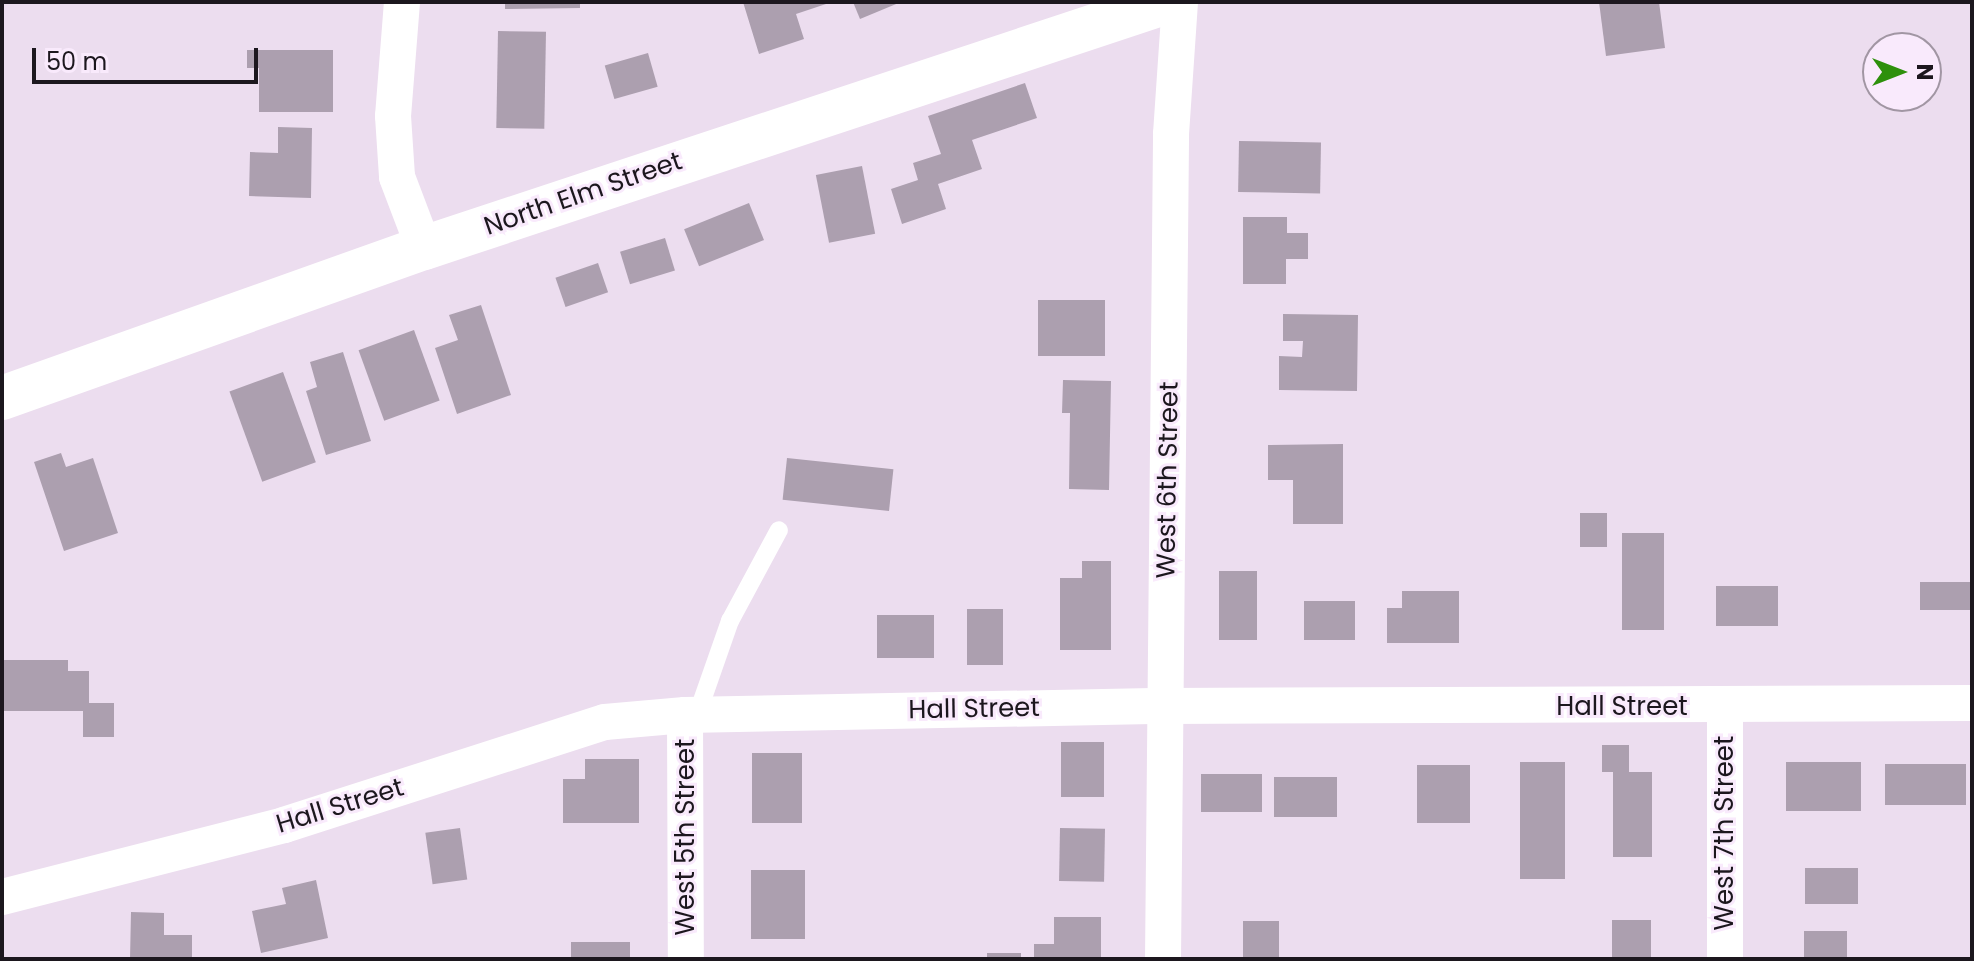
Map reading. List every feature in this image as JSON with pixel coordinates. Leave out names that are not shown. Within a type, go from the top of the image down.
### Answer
[{"type":"street","points":[[402,2],[393,116],[397,177],[424,248]]},
{"type":"street","name":"North Elm Street","points":[[2,398],[424,248],[1167,2]]},
{"type":"street","name":"West 6th Street","points":[[1163,959],[1171,134],[1180,2]]},
{"type":"street","name":"Hall Street","points":[[2,897],[284,825],[605,722],[691,715],[1165,706],[1725,707],[1972,703]]},
{"type":"street","name":"West 7th Street","points":[[1725,707],[1725,959]]},
{"type":"street","name":"West 5th Street","points":[[686,959],[691,715]]},
{"type":"lane","points":[[691,715],[730,621],[779,530]]},
{"type":"building","points":[[505,2],[580,2],[580,8],[505,9]]},
{"type":"building","points":[[743,2],[829,3],[796,14],[804,39],[759,54]]},
{"type":"building","points":[[853,2],[901,2],[860,19]]},
{"type":"building","points":[[1599,2],[1659,2],[1665,48],[1606,56]]},
{"type":"building","points":[[498,31],[546,32],[544,129],[496,128]]},
{"type":"building","points":[[247,50],[333,50],[333,112],[259,112],[259,68],[247,68]]},
{"type":"building","points":[[648,53],[658,87],[614,99],[605,65]]},
{"type":"building","points":[[1025,83],[1037,118],[972,140],[982,169],[938,184],[946,209],[902,224],[891,189],[918,180],[913,163],[941,154],[928,116]]},
{"type":"building","points":[[278,127],[312,128],[311,198],[249,196],[250,152],[278,153]]},
{"type":"building","points":[[1239,141],[1321,142],[1320,193],[1238,192]]},
{"type":"building","points":[[862,166],[875,234],[829,243],[816,175]]},
{"type":"building","points":[[749,203],[764,240],[699,266],[684,229]]},
{"type":"building","points":[[1243,217],[1287,217],[1287,233],[1308,233],[1308,259],[1286,259],[1286,284],[1243,284]]},
{"type":"building","points":[[665,238],[675,271],[630,284],[620,252]]},
{"type":"building","points":[[598,263],[608,292],[566,307],[555,278]]},
{"type":"building","points":[[1038,300],[1105,300],[1105,356],[1038,356]]},
{"type":"building","points":[[481,305],[511,395],[457,414],[435,348],[458,340],[449,315]]},
{"type":"building","points":[[1283,314],[1358,315],[1357,391],[1279,390],[1279,356],[1302,357],[1303,341],[1283,341]]},
{"type":"building","points":[[414,330],[440,400],[384,421],[359,350]]},
{"type":"building","points":[[343,352],[371,441],[326,455],[306,391],[317,387],[310,362]]},
{"type":"building","points":[[283,372],[316,462],[262,482],[229,391]]},
{"type":"building","points":[[1063,380],[1111,381],[1109,490],[1069,489],[1070,413],[1062,413]]},
{"type":"building","points":[[1343,444],[1343,524],[1293,524],[1293,480],[1268,480],[1268,445]]},
{"type":"building","points":[[61,453],[66,467],[93,458],[118,533],[64,551],[34,462]]},
{"type":"building","points":[[787,458],[893,469],[889,511],[783,500]]},
{"type":"building","points":[[1580,513],[1607,513],[1607,547],[1580,547]]},
{"type":"building","points":[[1622,533],[1664,533],[1664,630],[1622,630]]},
{"type":"building","points":[[1082,561],[1111,561],[1111,650],[1060,650],[1060,578],[1082,578]]},
{"type":"building","points":[[1219,571],[1257,571],[1257,640],[1219,640]]},
{"type":"building","points":[[1920,582],[1972,582],[1972,610],[1920,610]]},
{"type":"building","points":[[1716,586],[1778,586],[1778,626],[1716,626]]},
{"type":"building","points":[[1402,591],[1459,591],[1459,643],[1387,643],[1387,608],[1402,608]]},
{"type":"building","points":[[1304,601],[1355,601],[1355,640],[1304,640]]},
{"type":"building","points":[[967,609],[1003,609],[1003,665],[967,665]]},
{"type":"building","points":[[877,615],[934,615],[934,658],[877,658]]},
{"type":"building","points":[[2,660],[68,660],[68,671],[89,671],[89,703],[114,703],[114,737],[83,737],[83,711],[2,711]]},
{"type":"building","points":[[1061,742],[1104,742],[1104,797],[1061,797]]},
{"type":"building","points":[[1602,745],[1629,745],[1629,772],[1652,772],[1652,857],[1613,857],[1613,772],[1602,772]]},
{"type":"building","points":[[752,753],[802,753],[802,823],[752,823]]},
{"type":"building","points":[[585,759],[639,759],[639,823],[563,823],[563,779],[585,779]]},
{"type":"building","points":[[1520,762],[1565,762],[1565,879],[1520,879]]},
{"type":"building","points":[[1786,762],[1861,762],[1861,811],[1786,811]]},
{"type":"building","points":[[1885,764],[1966,764],[1966,805],[1885,805]]},
{"type":"building","points":[[1417,765],[1470,765],[1470,823],[1417,823]]},
{"type":"building","points":[[1201,774],[1262,774],[1262,812],[1201,812]]},
{"type":"building","points":[[1274,777],[1337,777],[1337,817],[1274,817]]},
{"type":"building","points":[[460,828],[467,879],[433,884],[425,833]]},
{"type":"building","points":[[1060,828],[1105,829],[1104,882],[1059,881]]},
{"type":"building","points":[[1805,868],[1858,868],[1858,904],[1805,904]]},
{"type":"building","points":[[751,870],[805,870],[805,939],[751,939]]},
{"type":"building","points":[[316,880],[328,938],[261,953],[252,911],[286,904],[282,888]]},
{"type":"building","points":[[131,912],[164,913],[164,935],[192,935],[192,959],[130,959]]},
{"type":"building","points":[[1054,917],[1101,917],[1101,959],[1034,959],[1034,944],[1054,944]]},
{"type":"building","points":[[1612,920],[1651,920],[1651,959],[1612,959]]},
{"type":"building","points":[[1243,921],[1279,921],[1279,959],[1243,959]]},
{"type":"building","points":[[1804,931],[1847,931],[1847,959],[1804,959]]},
{"type":"building","points":[[571,942],[630,942],[630,959],[571,959]]},
{"type":"building","points":[[987,953],[1021,953],[1021,959],[987,959]]}]
